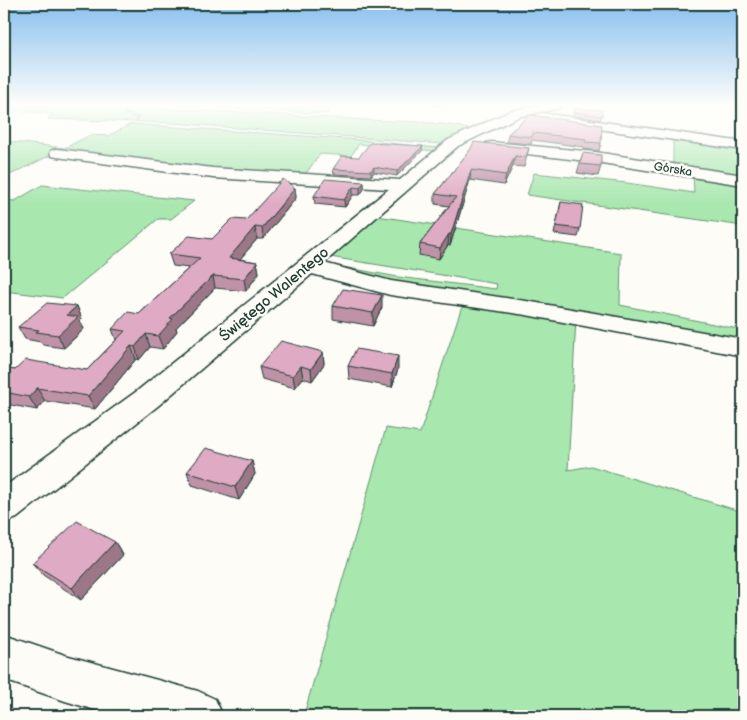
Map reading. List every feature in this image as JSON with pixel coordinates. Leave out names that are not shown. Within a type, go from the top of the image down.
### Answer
[{"type":"street","name":"Świętego Walentego","points":[[4,507],[148,398],[308,266],[453,142],[459,139]]},
{"type":"street","points":[[696,139],[743,146]]},
{"type":"street","name":"Górska","points":[[453,142],[595,157],[743,180]]},
{"type":"street","points":[[57,153],[213,174],[404,185]]},
{"type":"street","points":[[308,266],[390,288],[546,311],[743,348]]},
{"type":"street","points":[[4,656],[65,678],[198,716]]},
{"type":"green space","points":[[83,139],[341,139],[438,148],[434,151],[359,144],[351,156],[320,154],[304,176],[211,171],[59,151],[4,178],[4,141],[65,148]]},
{"type":"green space","points":[[373,139],[453,139],[442,144]]},
{"type":"green space","points":[[673,139],[743,148],[743,178],[673,167]]},
{"type":"green space","points":[[534,173],[627,183],[694,193],[693,174],[743,183],[743,226],[527,195]]},
{"type":"green space","points":[[42,185],[194,201],[171,219],[158,219],[63,298],[4,291],[4,200],[15,201]]},
{"type":"green space","points":[[377,216],[621,253],[620,305],[743,330],[743,344],[620,319],[409,287],[338,272],[343,267],[398,277],[496,289],[497,284],[330,257]]},
{"type":"green space","points":[[466,303],[576,319],[568,470],[591,466],[743,512],[743,716],[319,716],[305,711],[386,428],[420,433],[461,309]]},
{"type":"building","points":[[582,139],[601,139],[601,143],[585,142],[586,139]]},
{"type":"building","points":[[474,142],[529,148],[526,157],[515,156],[506,175],[471,170],[451,234],[449,234],[440,248],[420,244],[456,197],[435,194],[470,150]]},
{"type":"building","points":[[370,143],[423,146],[397,171],[374,167],[371,171],[333,169],[342,156],[359,157]]},
{"type":"building","points":[[583,153],[601,155],[601,166],[580,164]]},
{"type":"building","points":[[283,179],[295,188],[262,228],[255,227],[229,258],[257,262],[244,279],[213,276],[170,318],[173,319],[158,336],[146,334],[135,347],[131,346],[88,396],[37,388],[29,397],[4,392],[4,368],[15,370],[26,360],[87,370],[125,331],[112,329],[128,312],[139,314],[200,258],[169,254],[189,236],[212,239],[232,219],[246,220]]},
{"type":"building","points":[[325,179],[364,182],[360,188],[353,187],[344,200],[314,196]]},
{"type":"building","points":[[561,202],[583,205],[580,229],[556,226]]},
{"type":"building","points":[[343,289],[382,295],[373,313],[333,306]]},
{"type":"building","points":[[47,303],[77,306],[67,315],[78,317],[58,335],[18,327]]},
{"type":"building","points":[[281,341],[323,352],[311,369],[301,366],[293,376],[259,367]]},
{"type":"building","points":[[356,349],[398,356],[392,374],[348,366]]},
{"type":"building","points":[[206,448],[252,461],[235,487],[187,472]]},
{"type":"building","points":[[77,521],[115,542],[72,588],[32,563]]}]
